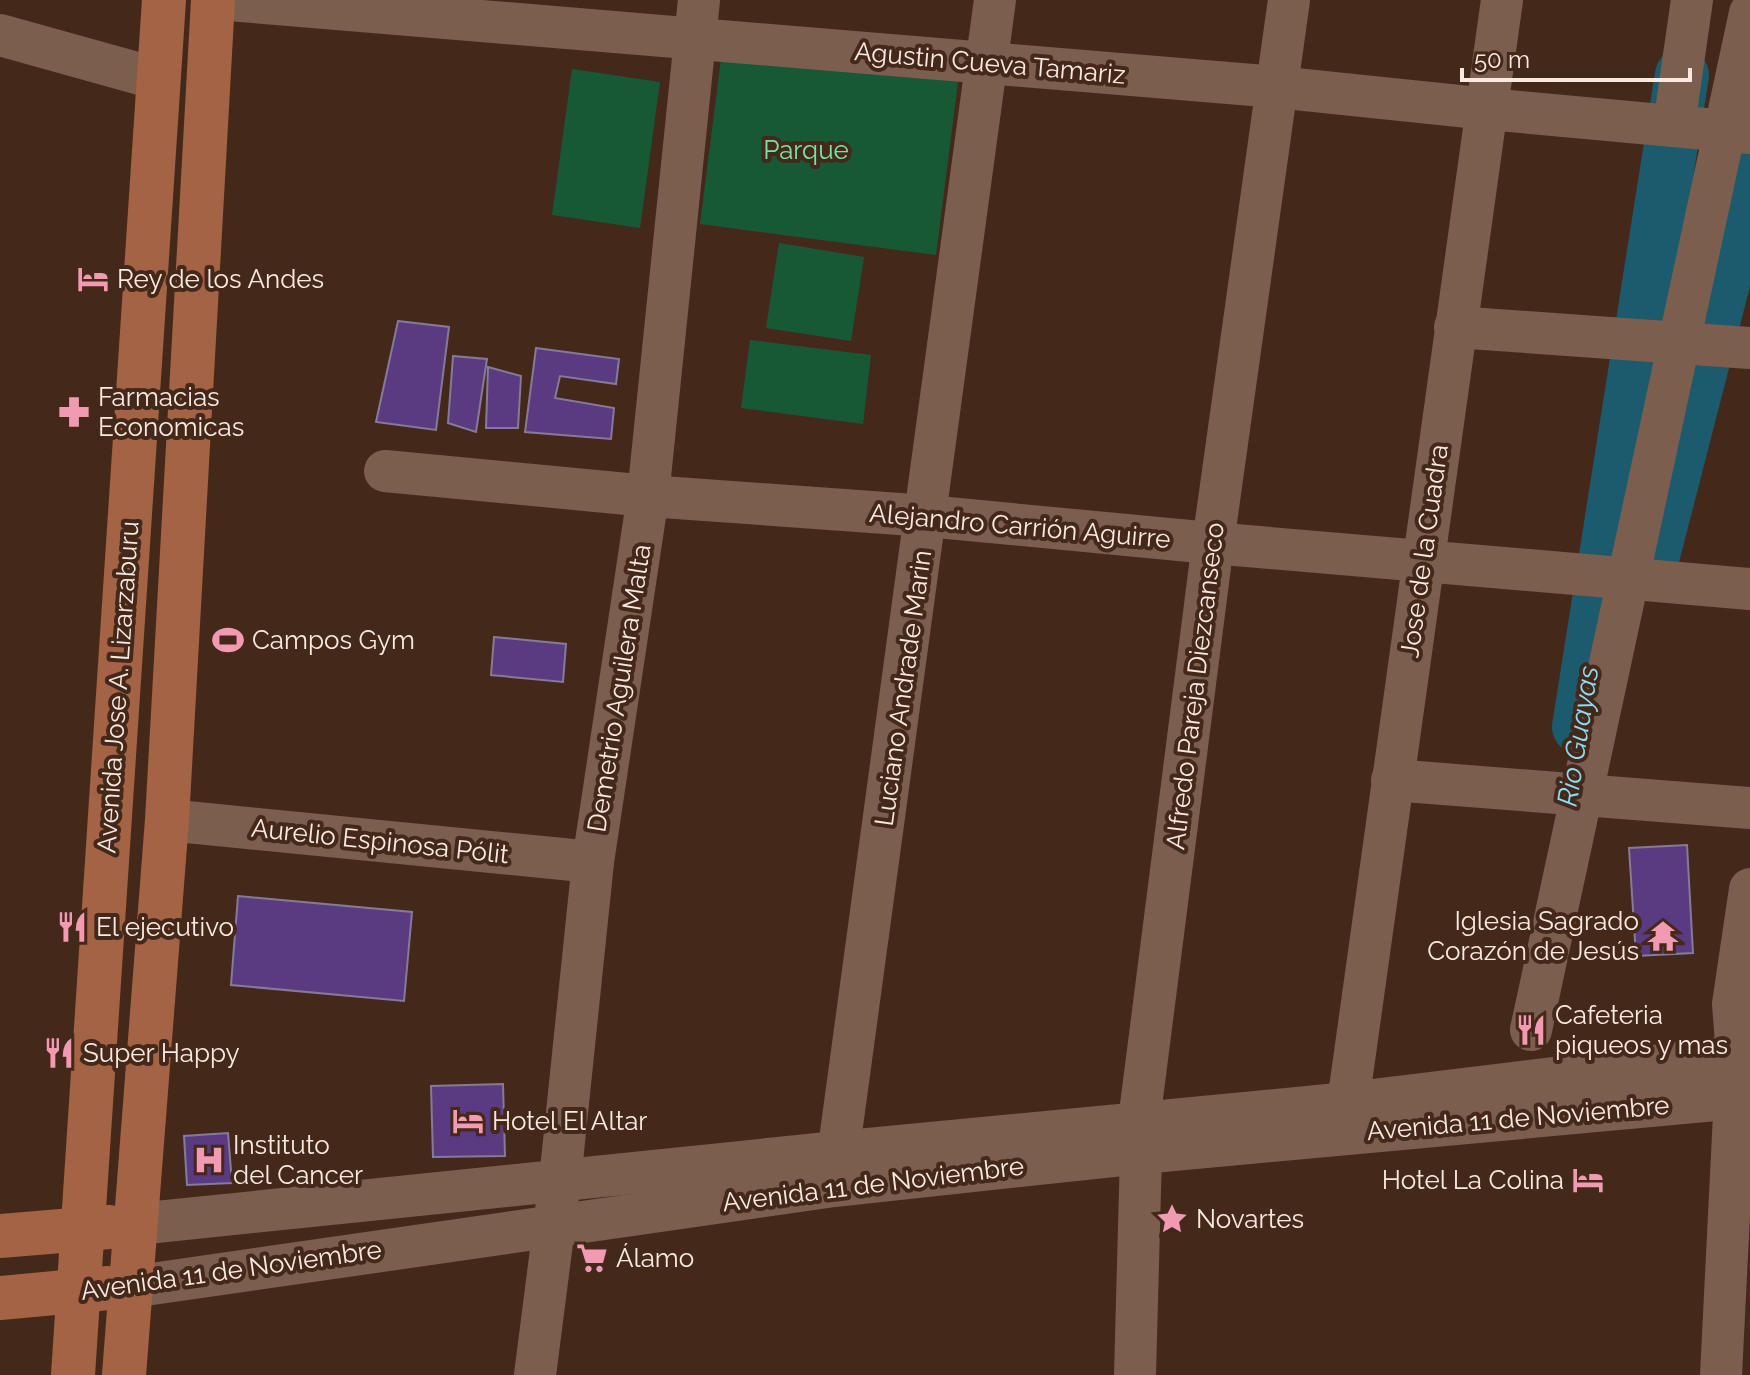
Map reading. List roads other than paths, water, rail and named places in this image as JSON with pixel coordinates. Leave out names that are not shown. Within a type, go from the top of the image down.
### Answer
[{"type":"main road","name":"Avenida Jose A. Lizarzaburu","points":[[73,1375],[164,0]]},
{"type":"main road","name":"Avenida Jose A. Lizarzaburu","points":[[124,1375],[167,820],[213,0]]},
{"type":"main road","name":"Avenida 11 de Noviembre","points":[[0,1236],[137,1224]]},
{"type":"main road","name":"Avenida 11 de Noviembre","points":[[0,1298],[131,1287]]},
{"type":"street","name":"Luciano Andrade Marin","points":[[836,1169],[995,0]]},
{"type":"street","name":"Alfredo Pareja Diezcanseco","points":[[1135,1375],[1140,1137],[1213,543],[1289,0]]},
{"type":"street","name":"Jose de la Cuadra","points":[[1348,1103],[1502,0]]},
{"type":"street","points":[[1674,125],[1692,0]]},
{"type":"street","name":"Agustin Cueva Tamariz","points":[[252,1],[697,19],[987,63],[1276,87],[1750,133]]},
{"type":"street","points":[[1750,13],[1531,1030],[1750,64]]},
{"type":"street","name":"Demetrio Aguilera Malta","points":[[535,1375],[555,1225],[593,862],[648,496],[697,19]]},
{"type":"street","points":[[0,35],[158,79]]},
{"type":"street","points":[[1455,327],[1750,348]]},
{"type":"street","name":"Alejandro Carrión Aguirre","points":[[385,471],[1750,589]]},
{"type":"street","points":[[1392,780],[1750,808]]},
{"type":"street","name":"Aurelio Espinosa Pólit","points":[[167,820],[593,862]]},
{"type":"street","points":[[1721,1375],[1742,1097],[1743,1055],[1733,1004],[1750,889]]},
{"type":"street","name":"Avenida 11 de Noviembre","points":[[1140,1137],[1348,1103],[1743,1055]]},
{"type":"street","name":"Avenida 11 de Noviembre","points":[[137,1224],[560,1180],[836,1169],[1140,1137],[1742,1097]]},
{"type":"street","name":"Avenida 11 de Noviembre","points":[[131,1287],[555,1225],[836,1169]]},
{"type":"waterway","name":"Rio Guayas","points":[[1579,727],[1682,75]]},
{"type":"waterway","name":"Rio Guayas","points":[[1651,563],[1750,178]]},
{"type":"place","name":"Rey de los Andes","points":[[93,279]]},
{"type":"place","name":"Farmacias Economicas","points":[[74,412]]},
{"type":"place","name":"Campos Gym","points":[[228,640]]},
{"type":"place","name":"El ejecutivo","points":[[72,927]]},
{"type":"place","name":"Iglesia Sagrado Corazón de Jesús","points":[[1663,936]]},
{"type":"place","name":"Cafeteria piqueos y mas","points":[[1531,1030]]},
{"type":"place","name":"Super Happy","points":[[59,1053]]},
{"type":"place","name":"Hotel El Altar","points":[[468,1121]]},
{"type":"place","name":"Instituto del Cancer","points":[[209,1160]]},
{"type":"place","name":"Hotel La Colina","points":[[1588,1180]]},
{"type":"place","name":"Novartes","points":[[1172,1219]]},
{"type":"place","name":"Álamo","points":[[592,1258]]},
{"type":"park label","name":"Parque","points":[[806,150]]}]
